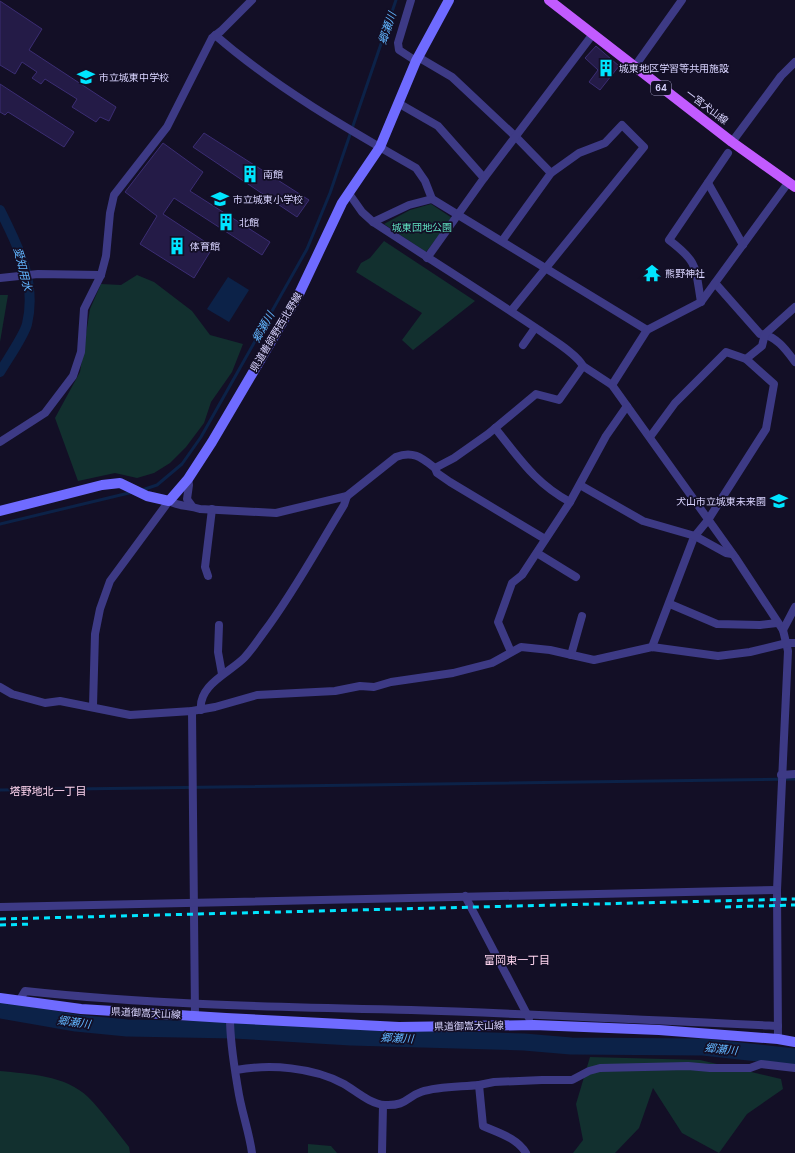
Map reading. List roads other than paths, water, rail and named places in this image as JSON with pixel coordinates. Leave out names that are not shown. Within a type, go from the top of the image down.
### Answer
[{"type":"main road","name":"県道善師野西北野線","points":[[169,501],[188,479],[212,442],[299,294],[342,203],[350,195],[380,147],[417,59],[449,0]]},
{"type":"main road","name":"一宮犬山線","points":[[549,0],[732,142],[793,185]]},
{"type":"main road","points":[[0,511],[102,485],[120,483],[147,496],[169,501]]},
{"type":"main road","name":"県道御嵩犬山線","points":[[0,998],[81,1009],[195,1016],[230,1021],[399,1027],[534,1025],[660,1030],[778,1039],[795,1042]]},
{"type":"street","points":[[0,442],[45,413],[73,376],[81,352],[84,309],[102,275],[106,256],[110,213],[114,195],[167,127],[212,38],[252,0]]},
{"type":"street","points":[[411,0],[398,43],[399,50],[452,77],[516,137],[551,174]]},
{"type":"street","points":[[635,66],[682,0]]},
{"type":"street","points":[[427,258],[484,178],[593,34]]},
{"type":"street","points":[[215,35],[245,61],[269,79],[344,126],[416,168],[425,181],[432,199],[458,216],[502,241],[546,270],[647,330]]},
{"type":"street","points":[[732,142],[781,76],[795,62]]},
{"type":"street","points":[[398,103],[438,126],[484,178]]},
{"type":"street","points":[[502,241],[551,174],[579,153],[605,143],[622,125],[644,147],[546,270],[511,311]]},
{"type":"street","points":[[701,302],[695,265],[688,255],[669,240],[728,153]]},
{"type":"street","points":[[708,183],[743,245]]},
{"type":"street","points":[[612,385],[647,330],[701,302],[743,245],[793,185]]},
{"type":"street","points":[[350,195],[362,212],[373,222],[511,311],[581,362],[583,366],[612,385],[732,554],[791,643],[781,775],[777,890],[778,1039]]},
{"type":"street","points":[[373,222],[409,205],[432,199]]},
{"type":"street","points":[[0,278],[38,274],[102,275]]},
{"type":"street","points":[[715,283],[760,334],[765,334],[783,345],[795,362]]},
{"type":"street","points":[[746,359],[762,346],[765,334],[795,307]]},
{"type":"street","points":[[524,345],[535,328]]},
{"type":"street","points":[[650,437],[675,402],[726,352],[746,359],[774,384],[766,429],[708,520],[695,536],[652,648]]},
{"type":"street","points":[[435,468],[454,458],[495,428],[536,394],[559,400],[583,366]]},
{"type":"street","points":[[510,652],[498,622],[512,583],[522,575],[570,502],[606,436],[627,406]]},
{"type":"street","points":[[495,428],[529,472],[551,491],[570,502]]},
{"type":"street","points":[[93,706],[95,634],[100,609],[110,581],[169,501],[177,506],[192,506],[200,509],[276,512],[347,496],[396,457],[404,453],[419,455],[435,468],[437,473],[450,482],[545,538]]},
{"type":"street","points":[[188,479],[189,485],[187,499],[192,506]]},
{"type":"street","points":[[580,485],[643,521],[695,536],[726,553],[732,554]]},
{"type":"street","points":[[201,710],[200,701],[210,686],[222,674],[244,658],[278,614],[344,505],[347,496]]},
{"type":"street","points":[[208,576],[205,567],[212,509]]},
{"type":"street","points":[[537,552],[576,577]]},
{"type":"street","points":[[670,604],[717,624],[760,625],[777,622]]},
{"type":"street","points":[[783,630],[795,607]]},
{"type":"street","points":[[571,655],[582,616]]},
{"type":"street","points":[[219,626],[218,652],[222,674]]},
{"type":"street","points":[[0,687],[12,694],[44,703],[60,701],[93,706],[130,715],[201,710],[257,695],[335,691],[360,686],[374,687],[391,682],[418,679],[492,663],[521,647],[532,647],[594,660],[652,648],[718,656],[750,652],[791,643]]},
{"type":"street","points":[[192,711],[191,783],[195,1016]]},
{"type":"street","points":[[781,775],[795,774]]},
{"type":"street","points":[[0,907],[777,890]]},
{"type":"street","points":[[466,896],[534,1025]]},
{"type":"street","points":[[19,1001],[25,991],[81,997],[195,1004],[527,1014],[778,1026]]},
{"type":"street","points":[[230,1021],[230,1041],[233,1061],[252,1153]]},
{"type":"street","points":[[236,1070],[255,1066],[303,1070],[319,1074],[344,1084],[359,1095],[383,1105],[404,1103],[420,1092],[494,1082],[572,1080],[589,1071],[600,1068],[688,1066],[710,1068],[750,1068],[762,1064],[795,1068]]},
{"type":"street","points":[[479,1085],[484,1126],[511,1138],[521,1145],[526,1153]]},
{"type":"street","points":[[382,1153],[383,1105]]},
{"type":"water","points":[[228,277],[249,290],[229,322],[207,309]]},
{"type":"waterway","name":"郷瀬川","points":[[142,490],[157,485],[182,464],[201,437],[307,249],[330,193],[396,0]]},
{"type":"waterway","name":"愛知用水","points":[[0,210],[19,251],[28,279],[30,294],[27,324],[19,341],[0,372]]},
{"type":"waterway","name":"郷瀬川","points":[[0,524],[133,492]]},
{"type":"waterway","points":[[0,790],[795,779]]},
{"type":"waterway","name":"郷瀬川","points":[[0,1010],[76,1023],[127,1028],[234,1030],[351,1037],[524,1042],[571,1046],[703,1047],[795,1057]]},
{"type":"railway","points":[[0,919],[795,899]]},
{"type":"railway","points":[[725,907],[795,905]]},
{"type":"railway","points":[[0,925],[33,924]]},
{"type":"place","name":"城東地区学習等共用施設","points":[[606,68]]},
{"type":"place","name":"市立城東中学校","points":[[86,77]]},
{"type":"place","name":"南館","points":[[250,174]]},
{"type":"place","name":"市立城東小学校","points":[[220,199]]},
{"type":"place","name":"北館","points":[[226,222]]},
{"type":"place","name":"体育館","points":[[177,246]]},
{"type":"place","name":"熊野神社","points":[[652,273]]},
{"type":"place","name":"犬山市立城東未来園","points":[[779,501]]},
{"type":"district","name":"塔野地北一丁目","points":[[48,791]]},
{"type":"district","name":"富岡東一丁目","points":[[517,960]]},
{"type":"park label","name":"城東団地公園","points":[[422,227]]}]
